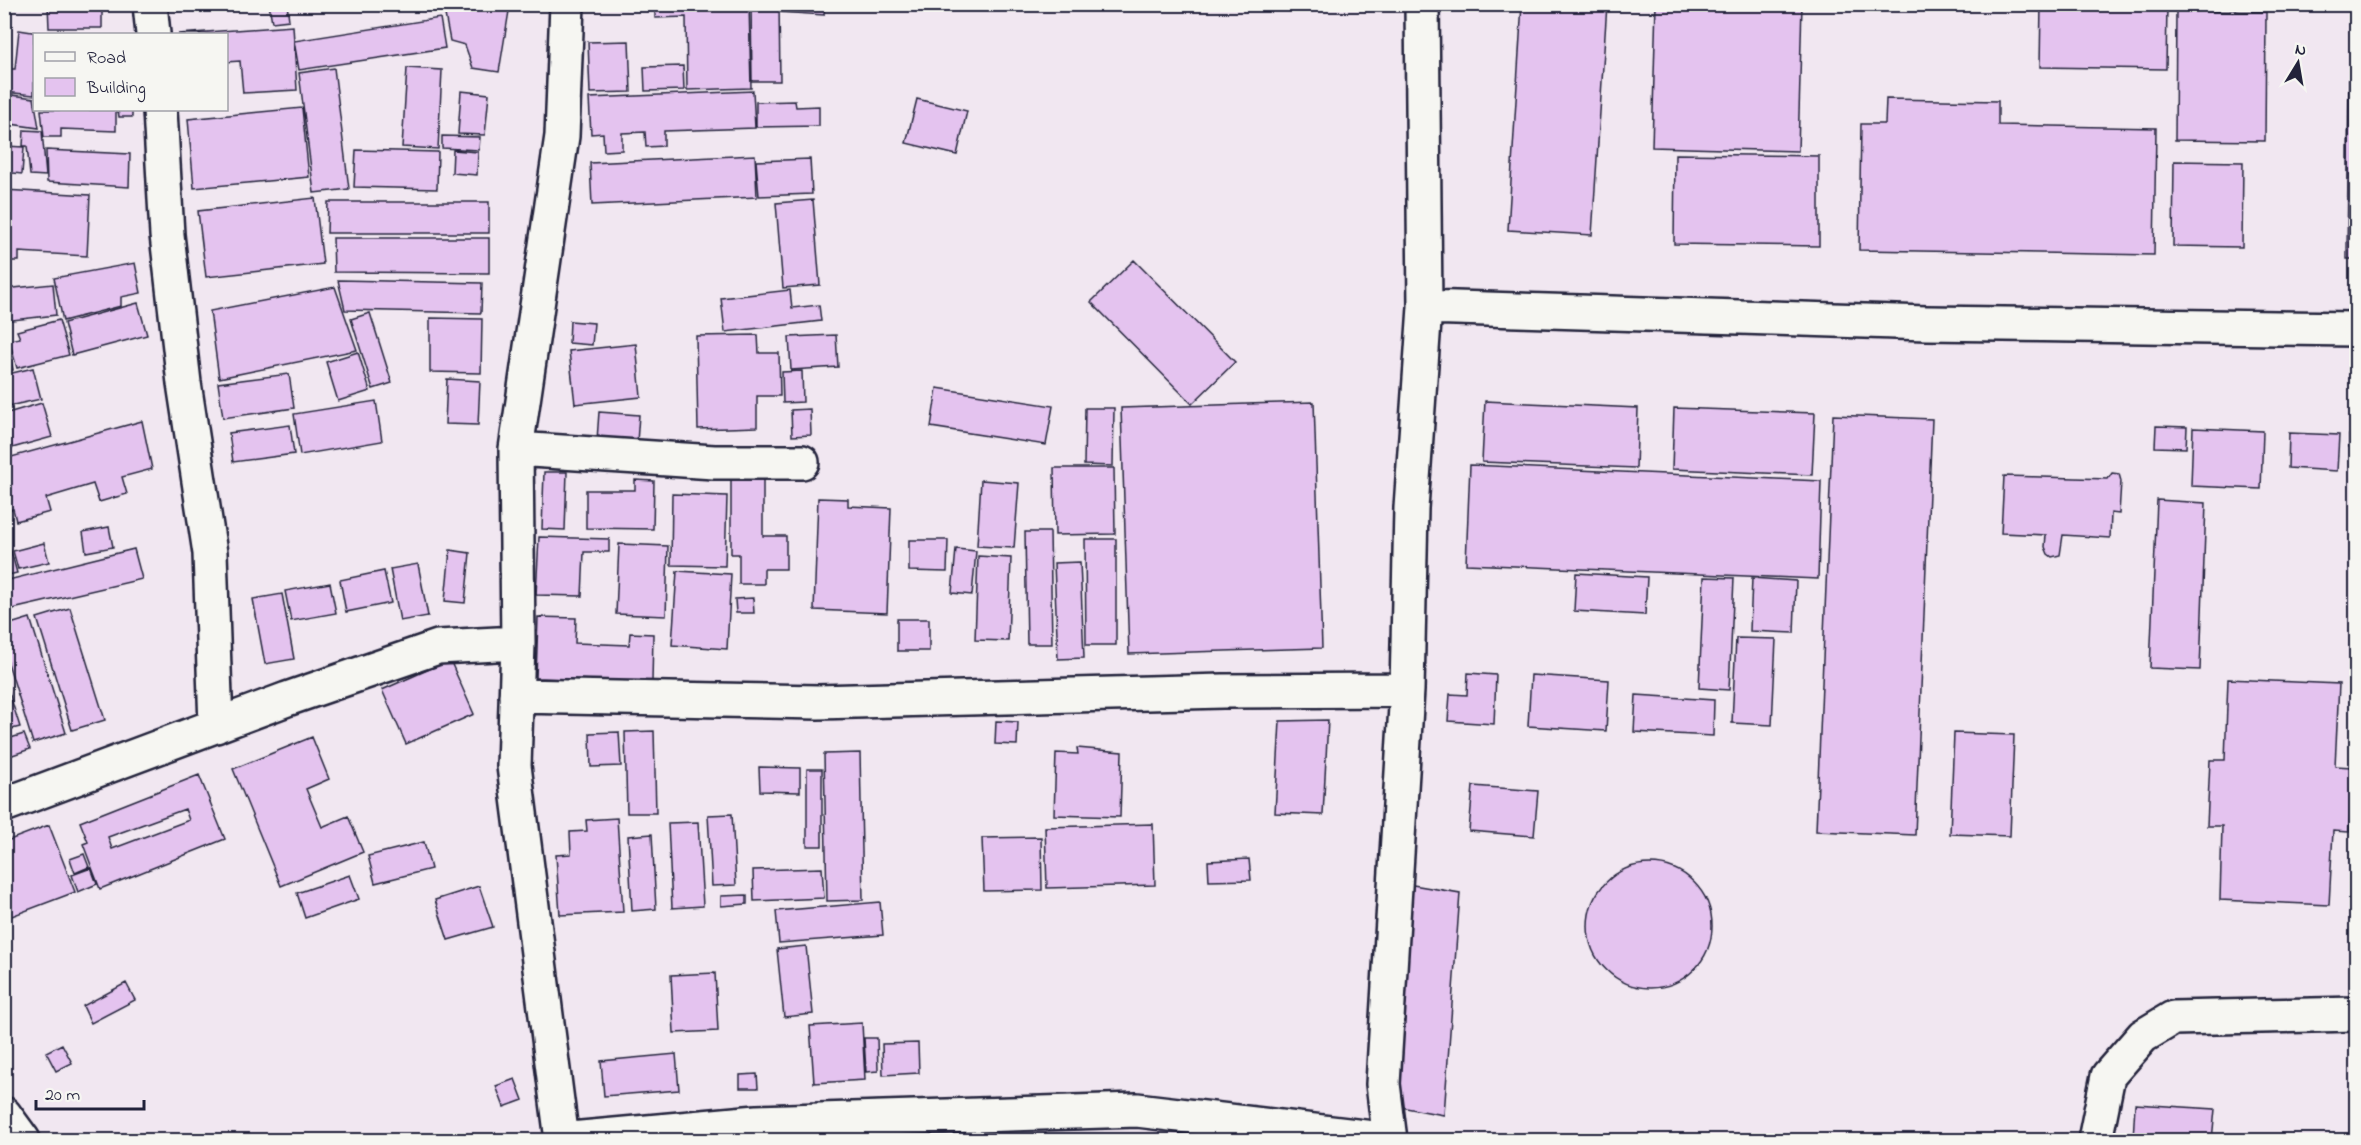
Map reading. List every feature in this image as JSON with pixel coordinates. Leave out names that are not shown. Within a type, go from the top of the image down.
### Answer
[{"type":"street","points":[[150,4],[153,33]]},
{"type":"street","points":[[567,4],[562,136],[516,449],[518,643],[514,766],[561,1140],[757,1122],[1137,1110],[1395,1140]]},
{"type":"street","points":[[1390,1140],[1383,1084],[1407,690],[1411,508],[1425,307],[1422,4]]},
{"type":"street","points":[[160,111],[167,235],[184,383],[210,553],[216,726]]},
{"type":"street","points":[[1425,307],[1927,324],[2356,329]]},
{"type":"street","points":[[516,449],[714,462],[802,462]]},
{"type":"street","points":[[4,805],[438,647],[518,643]]},
{"type":"street","points":[[516,696],[818,702],[1223,691],[1407,690]]},
{"type":"street","points":[[2095,1140],[2108,1076],[2143,1036],[2173,1018],[2356,1014]]},
{"type":"street","points":[[4,1114],[23,1140]]},
{"type":"building","points":[[48,4],[102,4],[102,28],[49,28]]},
{"type":"building","points":[[176,4],[196,4],[197,8],[177,11]]},
{"type":"building","points":[[269,4],[287,4],[289,20],[272,22]]},
{"type":"building","points":[[443,4],[488,4],[509,11],[499,72],[473,68],[465,45],[450,41]]},
{"type":"building","points":[[655,4],[749,4],[751,88],[687,90],[686,17],[655,18]]},
{"type":"building","points":[[751,4],[779,4],[780,81],[752,81]]},
{"type":"building","points":[[780,4],[825,4],[824,15],[779,12]]},
{"type":"building","points":[[1522,4],[1607,4],[1592,235],[1508,230]]},
{"type":"building","points":[[1656,4],[1802,4],[1798,151],[1652,147]]},
{"type":"building","points":[[2041,4],[2167,4],[2166,69],[2040,67]]},
{"type":"building","points":[[2176,4],[2324,4],[2324,11],[2176,7]]},
{"type":"building","points":[[2176,11],[2266,12],[2265,141],[2175,140]]},
{"type":"building","points":[[440,18],[445,48],[299,70],[294,41]]},
{"type":"building","points":[[293,26],[297,90],[243,93],[240,61],[228,62],[228,33],[192,33]]},
{"type":"building","points":[[19,30],[38,33],[33,33],[33,95],[4,92],[4,69],[15,69]]},
{"type":"building","points":[[629,41],[631,92],[590,93],[588,42]]},
{"type":"building","points":[[683,66],[684,90],[645,91],[644,67]]},
{"type":"building","points":[[334,68],[349,189],[314,193],[299,73]]},
{"type":"building","points":[[407,68],[442,70],[438,149],[402,147]]},
{"type":"building","points":[[2349,78],[2356,78],[2356,259],[2347,259]]},
{"type":"building","points":[[461,91],[489,94],[485,135],[458,134]]},
{"type":"building","points":[[753,91],[755,128],[664,131],[664,146],[646,147],[645,132],[622,133],[622,150],[604,151],[603,133],[591,134],[589,98]]},
{"type":"building","points":[[4,94],[33,98],[33,111],[36,111],[39,128],[4,123]]},
{"type":"building","points":[[917,99],[967,111],[957,155],[906,143]]},
{"type":"building","points":[[1886,99],[1998,101],[1998,125],[2156,128],[2154,255],[1859,250],[1861,124],[1885,124]]},
{"type":"building","points":[[795,101],[796,107],[819,106],[819,126],[756,127],[756,102]]},
{"type":"building","points":[[302,108],[309,177],[194,188],[188,119]]},
{"type":"building","points":[[41,111],[116,111],[116,131],[61,129],[61,137],[44,137]]},
{"type":"building","points":[[118,111],[132,111],[132,117],[119,117]]},
{"type":"building","points":[[24,130],[42,131],[46,176],[30,175],[27,146],[23,146]]},
{"type":"building","points":[[442,136],[480,137],[479,150],[442,148]]},
{"type":"building","points":[[4,146],[24,147],[22,174],[4,172]]},
{"type":"building","points":[[46,150],[130,154],[129,187],[47,182]]},
{"type":"building","points":[[356,150],[438,152],[437,189],[354,187]]},
{"type":"building","points":[[453,150],[478,152],[477,175],[452,173]]},
{"type":"building","points":[[1675,154],[1819,156],[1819,246],[1674,244]]},
{"type":"building","points":[[755,155],[757,197],[592,205],[590,163]]},
{"type":"building","points":[[810,159],[812,194],[759,196],[756,161]]},
{"type":"building","points":[[2174,161],[2243,162],[2242,247],[2173,246]]},
{"type":"building","points":[[4,190],[90,195],[87,256],[19,252],[19,261],[4,261]]},
{"type":"building","points":[[315,198],[323,264],[206,277],[198,211]]},
{"type":"building","points":[[813,200],[820,285],[783,288],[776,203]]},
{"type":"building","points":[[328,202],[489,202],[489,233],[327,233]]},
{"type":"building","points":[[333,238],[489,238],[489,273],[334,272]]},
{"type":"building","points":[[1134,260],[1235,362],[1192,404],[1091,302]]},
{"type":"building","points":[[135,263],[141,293],[121,297],[121,306],[63,321],[54,278]]},
{"type":"building","points":[[338,280],[482,283],[481,313],[345,310]]},
{"type":"building","points":[[53,284],[56,315],[4,321],[4,289]]},
{"type":"building","points":[[335,287],[357,350],[219,378],[210,311]]},
{"type":"building","points":[[790,290],[792,308],[819,305],[821,321],[725,332],[721,298]]},
{"type":"building","points":[[138,303],[147,335],[72,355],[64,323]]},
{"type":"building","points":[[370,313],[392,383],[373,389],[351,319]]},
{"type":"building","points":[[430,318],[482,319],[481,373],[430,372]]},
{"type":"building","points":[[59,320],[69,355],[17,368],[9,340],[20,338],[17,331]]},
{"type":"building","points":[[570,321],[594,323],[592,345],[569,343]]},
{"type":"building","points":[[758,335],[759,353],[779,353],[780,396],[757,396],[757,427],[698,429],[696,336]]},
{"type":"building","points":[[836,335],[838,367],[791,370],[789,337]]},
{"type":"building","points":[[4,344],[8,344],[13,370],[4,372]]},
{"type":"building","points":[[636,344],[641,397],[575,404],[569,351]]},
{"type":"building","points":[[358,352],[370,391],[338,401],[326,362]]},
{"type":"building","points":[[33,368],[41,399],[4,407],[4,375]]},
{"type":"building","points":[[802,371],[803,402],[783,403],[782,372]]},
{"type":"building","points":[[289,374],[294,408],[223,418],[218,383]]},
{"type":"building","points":[[447,379],[480,381],[478,425],[445,424]]},
{"type":"building","points":[[937,388],[1053,406],[1046,445],[931,427]]},
{"type":"building","points":[[376,401],[382,441],[300,455],[294,414]]},
{"type":"building","points":[[1485,401],[1638,408],[1636,468],[1482,462]]},
{"type":"building","points":[[1314,402],[1322,648],[1129,654],[1121,408]]},
{"type":"building","points":[[42,403],[52,437],[12,448],[4,414]]},
{"type":"building","points":[[1085,408],[1114,408],[1113,466],[1084,465]]},
{"type":"building","points":[[1674,408],[1815,413],[1812,475],[1672,469]]},
{"type":"building","points":[[810,409],[811,435],[792,436],[791,410]]},
{"type":"building","points":[[599,412],[639,415],[637,442],[597,440]]},
{"type":"building","points":[[1833,415],[1932,419],[1915,835],[1816,831]]},
{"type":"building","points":[[142,421],[152,469],[122,477],[127,494],[99,502],[93,484],[46,498],[50,512],[16,521],[13,509],[4,511],[4,459]]},
{"type":"building","points":[[290,425],[294,454],[233,462],[229,433]]},
{"type":"building","points":[[2156,426],[2187,427],[2186,448],[2155,447]]},
{"type":"building","points":[[2193,428],[2263,431],[2261,489],[2191,486]]},
{"type":"building","points":[[2289,433],[2339,435],[2337,471],[2288,468]]},
{"type":"building","points":[[2349,435],[2356,435],[2356,447],[2349,447]]},
{"type":"building","points":[[1470,465],[1821,481],[1818,579],[1466,564]]},
{"type":"building","points":[[1054,468],[1114,468],[1115,534],[1055,535]]},
{"type":"building","points":[[544,472],[567,472],[565,530],[542,529]]},
{"type":"building","points":[[731,473],[763,473],[763,536],[786,536],[786,569],[764,569],[764,584],[739,584],[739,554],[731,554]]},
{"type":"building","points":[[2112,473],[2119,474],[2121,481],[2119,514],[2111,513],[2110,538],[2063,535],[2060,555],[2052,557],[2045,547],[2046,535],[2001,533],[2004,476],[2108,479]]},
{"type":"building","points":[[635,480],[654,481],[653,529],[586,528],[586,490],[635,490]]},
{"type":"building","points":[[981,480],[1019,483],[1014,548],[977,546]]},
{"type":"building","points":[[672,494],[727,496],[725,566],[671,565]]},
{"type":"building","points":[[818,498],[848,499],[848,506],[891,508],[887,613],[814,610]]},
{"type":"building","points":[[2157,500],[2206,503],[2200,670],[2150,668]]},
{"type":"building","points":[[4,527],[17,573],[4,576]]},
{"type":"building","points":[[109,527],[113,547],[86,552],[83,532]]},
{"type":"building","points":[[1025,532],[1050,532],[1052,644],[1027,644]]},
{"type":"building","points":[[539,537],[609,539],[609,552],[584,552],[582,596],[536,595]]},
{"type":"building","points":[[1085,539],[1116,539],[1116,645],[1086,645]]},
{"type":"building","points":[[909,540],[948,540],[947,572],[909,571]]},
{"type":"building","points":[[44,543],[49,562],[18,569],[13,551]]},
{"type":"building","points":[[619,544],[668,546],[666,616],[616,614]]},
{"type":"building","points":[[134,549],[142,579],[4,611],[4,581]]},
{"type":"building","points":[[956,549],[976,551],[972,595],[952,593]]},
{"type":"building","points":[[450,550],[470,553],[465,603],[445,601]]},
{"type":"building","points":[[978,556],[1011,558],[1008,641],[975,640]]},
{"type":"building","points":[[1080,562],[1084,658],[1058,659],[1054,563]]},
{"type":"building","points":[[418,564],[428,616],[400,621],[390,569]]},
{"type":"building","points":[[384,571],[391,603],[346,612],[340,580]]},
{"type":"building","points":[[677,571],[731,574],[727,649],[672,645]]},
{"type":"building","points":[[1576,573],[1647,577],[1645,615],[1574,611]]},
{"type":"building","points":[[1704,577],[1734,578],[1729,690],[1699,688]]},
{"type":"building","points":[[1752,578],[1796,581],[1794,633],[1750,631]]},
{"type":"building","points":[[330,583],[336,613],[291,621],[285,591]]},
{"type":"building","points":[[282,594],[294,659],[265,664],[253,599]]},
{"type":"building","points":[[753,598],[754,613],[736,613],[735,599]]},
{"type":"building","points":[[70,608],[105,720],[72,730],[37,618]]},
{"type":"building","points":[[538,617],[576,618],[575,643],[629,645],[630,633],[653,634],[652,682],[536,678]]},
{"type":"building","points":[[30,618],[66,733],[33,743],[4,650],[4,626]]},
{"type":"building","points":[[897,619],[929,619],[929,651],[897,651]]},
{"type":"building","points":[[1736,638],[1776,639],[1772,725],[1732,723]]},
{"type":"building","points":[[450,660],[474,714],[406,744],[382,690]]},
{"type":"building","points":[[1468,673],[1496,675],[1494,724],[1448,721],[1450,694],[1467,695]]},
{"type":"building","points":[[1531,675],[1609,680],[1606,731],[1528,726]]},
{"type":"building","points":[[4,677],[20,727],[4,731]]},
{"type":"building","points":[[2228,679],[2339,684],[2335,766],[2352,767],[2349,832],[2333,831],[2329,905],[2220,900],[2222,826],[2207,826],[2210,760],[2225,760]]},
{"type":"building","points":[[1636,695],[1714,700],[1713,736],[1634,732]]},
{"type":"building","points":[[1328,720],[1323,815],[1275,813],[1280,721]]},
{"type":"building","points":[[996,721],[1018,722],[1017,745],[995,744]]},
{"type":"building","points":[[654,731],[656,813],[627,813],[625,732]]},
{"type":"building","points":[[619,732],[621,766],[591,767],[590,733]]},
{"type":"building","points":[[1954,733],[2014,735],[2010,836],[1950,834]]},
{"type":"building","points":[[24,734],[30,749],[4,758],[4,740]]},
{"type":"building","points":[[312,737],[329,779],[306,789],[322,827],[348,816],[363,852],[281,886],[233,769]]},
{"type":"building","points":[[1077,748],[1122,752],[1120,817],[1054,815],[1056,753],[1078,754]]},
{"type":"building","points":[[860,753],[863,900],[827,901],[824,754]]},
{"type":"building","points":[[759,767],[800,768],[800,792],[760,791]]},
{"type":"building","points":[[807,769],[822,769],[822,846],[807,846]]},
{"type":"building","points":[[199,775],[225,839],[100,889],[83,844],[88,842],[80,822]],"holes":[[[185,809],[189,820],[112,849],[108,837]]]},
{"type":"building","points":[[1473,786],[1538,791],[1534,836],[1469,831]]},
{"type":"building","points":[[732,814],[736,885],[712,886],[708,815]]},
{"type":"building","points":[[617,818],[623,912],[560,915],[556,855],[571,854],[570,832],[587,831],[586,820]]},
{"type":"building","points":[[698,822],[703,906],[672,908],[668,823]]},
{"type":"building","points":[[1153,824],[1155,885],[1047,888],[1045,827]]},
{"type":"building","points":[[49,825],[75,892],[4,919],[4,842]]},
{"type":"building","points":[[652,834],[656,909],[632,911],[628,836]]},
{"type":"building","points":[[1041,837],[1042,890],[984,891],[982,838]]},
{"type":"building","points":[[424,842],[431,869],[375,883],[368,856]]},
{"type":"building","points":[[84,854],[89,867],[75,873],[70,859]]},
{"type":"building","points":[[1249,859],[1251,880],[1209,881],[1208,861]]},
{"type":"building","points":[[1650,864],[1674,868],[1694,882],[1708,902],[1712,926],[1708,950],[1694,970],[1674,984],[1650,988],[1626,984],[1606,970],[1592,950],[1588,926],[1592,902],[1606,882],[1626,868]]},
{"type":"building","points":[[91,868],[97,884],[78,892],[72,875]]},
{"type":"building","points":[[822,868],[824,898],[754,901],[753,870]]},
{"type":"building","points":[[350,875],[359,899],[305,918],[297,893]]},
{"type":"building","points":[[1413,885],[1460,893],[1444,1115],[1395,1106]]},
{"type":"building","points":[[479,886],[493,927],[448,940],[435,900]]},
{"type":"building","points":[[747,895],[747,904],[721,906],[721,896]]},
{"type":"building","points":[[880,902],[883,935],[779,943],[776,911]]},
{"type":"building","points":[[806,946],[813,1014],[784,1017],[777,949]]},
{"type":"building","points":[[715,973],[718,1031],[674,1033],[671,975]]},
{"type":"building","points":[[126,983],[135,1000],[91,1023],[83,1006]]},
{"type":"building","points":[[862,1023],[865,1080],[814,1083],[810,1026]]},
{"type":"building","points":[[864,1038],[877,1038],[878,1071],[866,1072]]},
{"type":"building","points":[[918,1043],[919,1073],[883,1075],[882,1044]]},
{"type":"building","points":[[62,1044],[72,1063],[56,1071],[46,1052]]},
{"type":"building","points":[[676,1054],[679,1090],[604,1096],[601,1061]]},
{"type":"building","points":[[757,1074],[758,1088],[740,1088],[740,1075]]},
{"type":"building","points":[[515,1079],[523,1100],[504,1107],[496,1086]]},
{"type":"building","points":[[2135,1104],[2215,1109],[2212,1140],[2133,1140]]},
{"type":"building","points":[[2351,1105],[2356,1105],[2356,1140],[2350,1140]]}]
